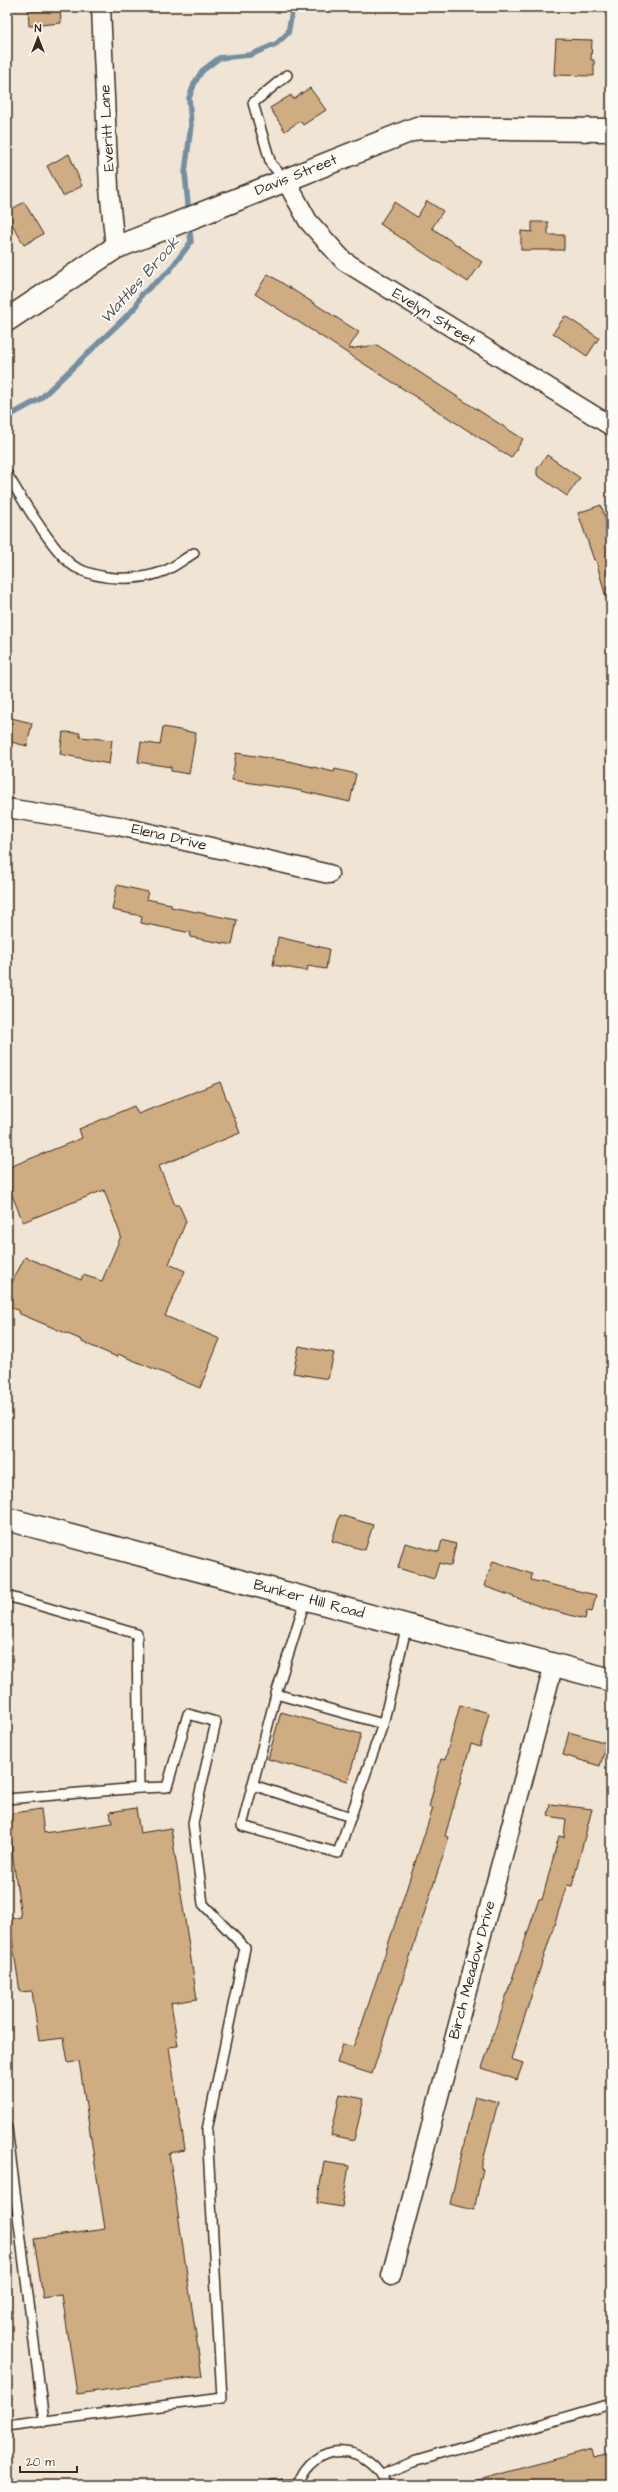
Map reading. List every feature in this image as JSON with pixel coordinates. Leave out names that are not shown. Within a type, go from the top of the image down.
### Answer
[{"type":"main road","name":"Davis Street","points":[[7,320],[115,248],[285,179],[417,128],[611,130]]},
{"type":"main road","name":"Bunker Hill Road","points":[[7,1519],[611,1680]]},
{"type":"street","name":"Everitt Lane","points":[[101,7],[110,188],[115,248]]},
{"type":"street","name":"Evelyn Street","points":[[285,179],[308,221],[344,261],[611,426]]},
{"type":"street","name":"Elena Drive","points":[[7,808],[119,826],[329,874]]},
{"type":"street","name":"Birch Meadow Drive","points":[[391,2276],[554,1664]]},
{"type":"lane","points":[[285,179],[271,164],[253,103],[287,75]]},
{"type":"lane","points":[[7,474],[61,555],[75,567],[113,578],[133,578],[163,572],[194,553]]},
{"type":"lane","points":[[7,1596],[137,1634],[139,1788]]},
{"type":"lane","points":[[306,1598],[276,1694],[242,1826],[338,1853],[383,1724],[406,1625]]},
{"type":"lane","points":[[276,1694],[383,1724]]},
{"type":"lane","points":[[7,1799],[168,1787],[188,1714],[216,1722],[193,1822],[203,1904],[245,1948],[207,2130],[222,2398],[7,2426]]},
{"type":"lane","points":[[253,1785],[351,1817]]},
{"type":"lane","points":[[7,2128],[8,2151],[44,2422]]},
{"type":"lane","points":[[382,2474],[413,2462],[611,2404]]},
{"type":"lane","points":[[273,2485],[298,2484],[305,2470],[316,2459],[329,2453],[344,2451],[366,2458],[382,2474],[386,2485]]},
{"type":"building","points":[[28,7],[60,7],[61,23],[29,26]]},
{"type":"building","points":[[556,39],[592,40],[591,60],[594,60],[594,76],[554,75]]},
{"type":"building","points":[[310,88],[326,110],[303,125],[300,121],[285,131],[270,108],[291,95],[293,99]]},
{"type":"building","points":[[69,154],[82,186],[63,196],[47,166]]},
{"type":"building","points":[[427,201],[443,211],[432,228],[482,262],[468,282],[380,224],[394,202],[417,217]]},
{"type":"building","points":[[24,202],[43,234],[24,245],[7,215],[7,212]]},
{"type":"building","points":[[532,222],[548,222],[548,235],[564,235],[564,250],[521,250],[521,231],[532,232]]},
{"type":"building","points":[[268,274],[359,332],[348,349],[377,345],[523,439],[511,458],[255,294]]},
{"type":"building","points":[[565,316],[599,338],[587,356],[553,333]]},
{"type":"building","points":[[547,455],[580,478],[567,496],[537,475],[537,469]]},
{"type":"building","points":[[601,505],[611,536],[611,598],[606,598],[596,560],[594,560],[578,513]]},
{"type":"building","points":[[7,717],[32,723],[27,746],[7,741]]},
{"type":"building","points":[[163,727],[196,733],[189,774],[171,771],[171,767],[138,762],[141,742],[160,745]]},
{"type":"building","points":[[63,732],[80,733],[80,737],[112,740],[109,764],[60,754]]},
{"type":"building","points":[[236,753],[288,761],[334,772],[335,769],[356,774],[350,802],[292,789],[232,780]]},
{"type":"building","points":[[117,885],[148,892],[146,899],[171,904],[171,907],[237,920],[232,945],[190,937],[191,933],[141,923],[142,916],[112,910]]},
{"type":"building","points":[[278,937],[329,949],[326,969],[308,966],[307,971],[273,965]]},
{"type":"building","points":[[220,1082],[240,1133],[159,1166],[175,1205],[179,1205],[186,1221],[169,1264],[185,1271],[165,1316],[220,1339],[200,1388],[118,1354],[117,1357],[82,1342],[82,1340],[18,1313],[19,1311],[7,1305],[7,1292],[25,1257],[81,1280],[83,1275],[102,1281],[121,1236],[104,1190],[23,1222],[7,1183],[7,1168],[82,1138],[79,1129],[134,1106],[138,1114]]},
{"type":"building","points":[[299,1346],[334,1353],[328,1379],[293,1373]]},
{"type":"building","points":[[340,1515],[373,1525],[365,1550],[332,1541]]},
{"type":"building","points":[[442,1540],[456,1544],[451,1566],[439,1563],[434,1579],[398,1568],[405,1543],[439,1552]]},
{"type":"building","points":[[493,1561],[532,1574],[531,1580],[596,1595],[592,1612],[587,1611],[585,1619],[547,1609],[484,1586]]},
{"type":"building","points":[[460,1705],[489,1713],[480,1747],[471,1744],[445,1836],[449,1837],[372,2074],[337,2063],[343,2044],[353,2047],[361,2027],[433,1808],[429,1807],[441,1759],[445,1760]]},
{"type":"building","points":[[281,1712],[361,1734],[348,1781],[268,1759]]},
{"type":"building","points":[[569,1732],[607,1743],[600,1766],[563,1755]]},
{"type":"building","points":[[550,1804],[592,1809],[572,1886],[567,1885],[511,2059],[523,2063],[517,2080],[482,2068],[539,1899],[542,1900],[559,1836],[564,1837],[566,1819],[548,1816]]},
{"type":"building","points":[[136,1808],[140,1833],[171,1828],[197,1999],[171,2003],[178,2046],[169,2047],[185,2150],[169,2153],[202,2376],[77,2394],[62,2295],[43,2298],[34,2239],[105,2229],[79,2061],[68,2063],[64,2038],[39,2041],[32,1991],[20,1992],[9,1919],[21,1917],[7,1814],[41,1809],[44,1833],[112,1823],[110,1812]]},
{"type":"building","points":[[340,2094],[364,2099],[354,2140],[331,2135]]},
{"type":"building","points":[[475,2096],[498,2102],[481,2169],[483,2169],[474,2210],[450,2204]]},
{"type":"building","points":[[324,2162],[349,2166],[342,2207],[317,2203]]},
{"type":"building","points":[[592,2449],[594,2457],[611,2453],[611,2485],[474,2485],[474,2481]]},
{"type":"waterway","name":"Wattles Brook","points":[[189,215],[185,173],[191,125],[189,98],[195,82],[202,71],[219,58],[250,55],[276,44],[288,33],[293,7]]},
{"type":"waterway","name":"Wattles Brook","points":[[7,417],[40,399],[135,308],[142,294],[169,271],[191,242],[189,223]]}]
